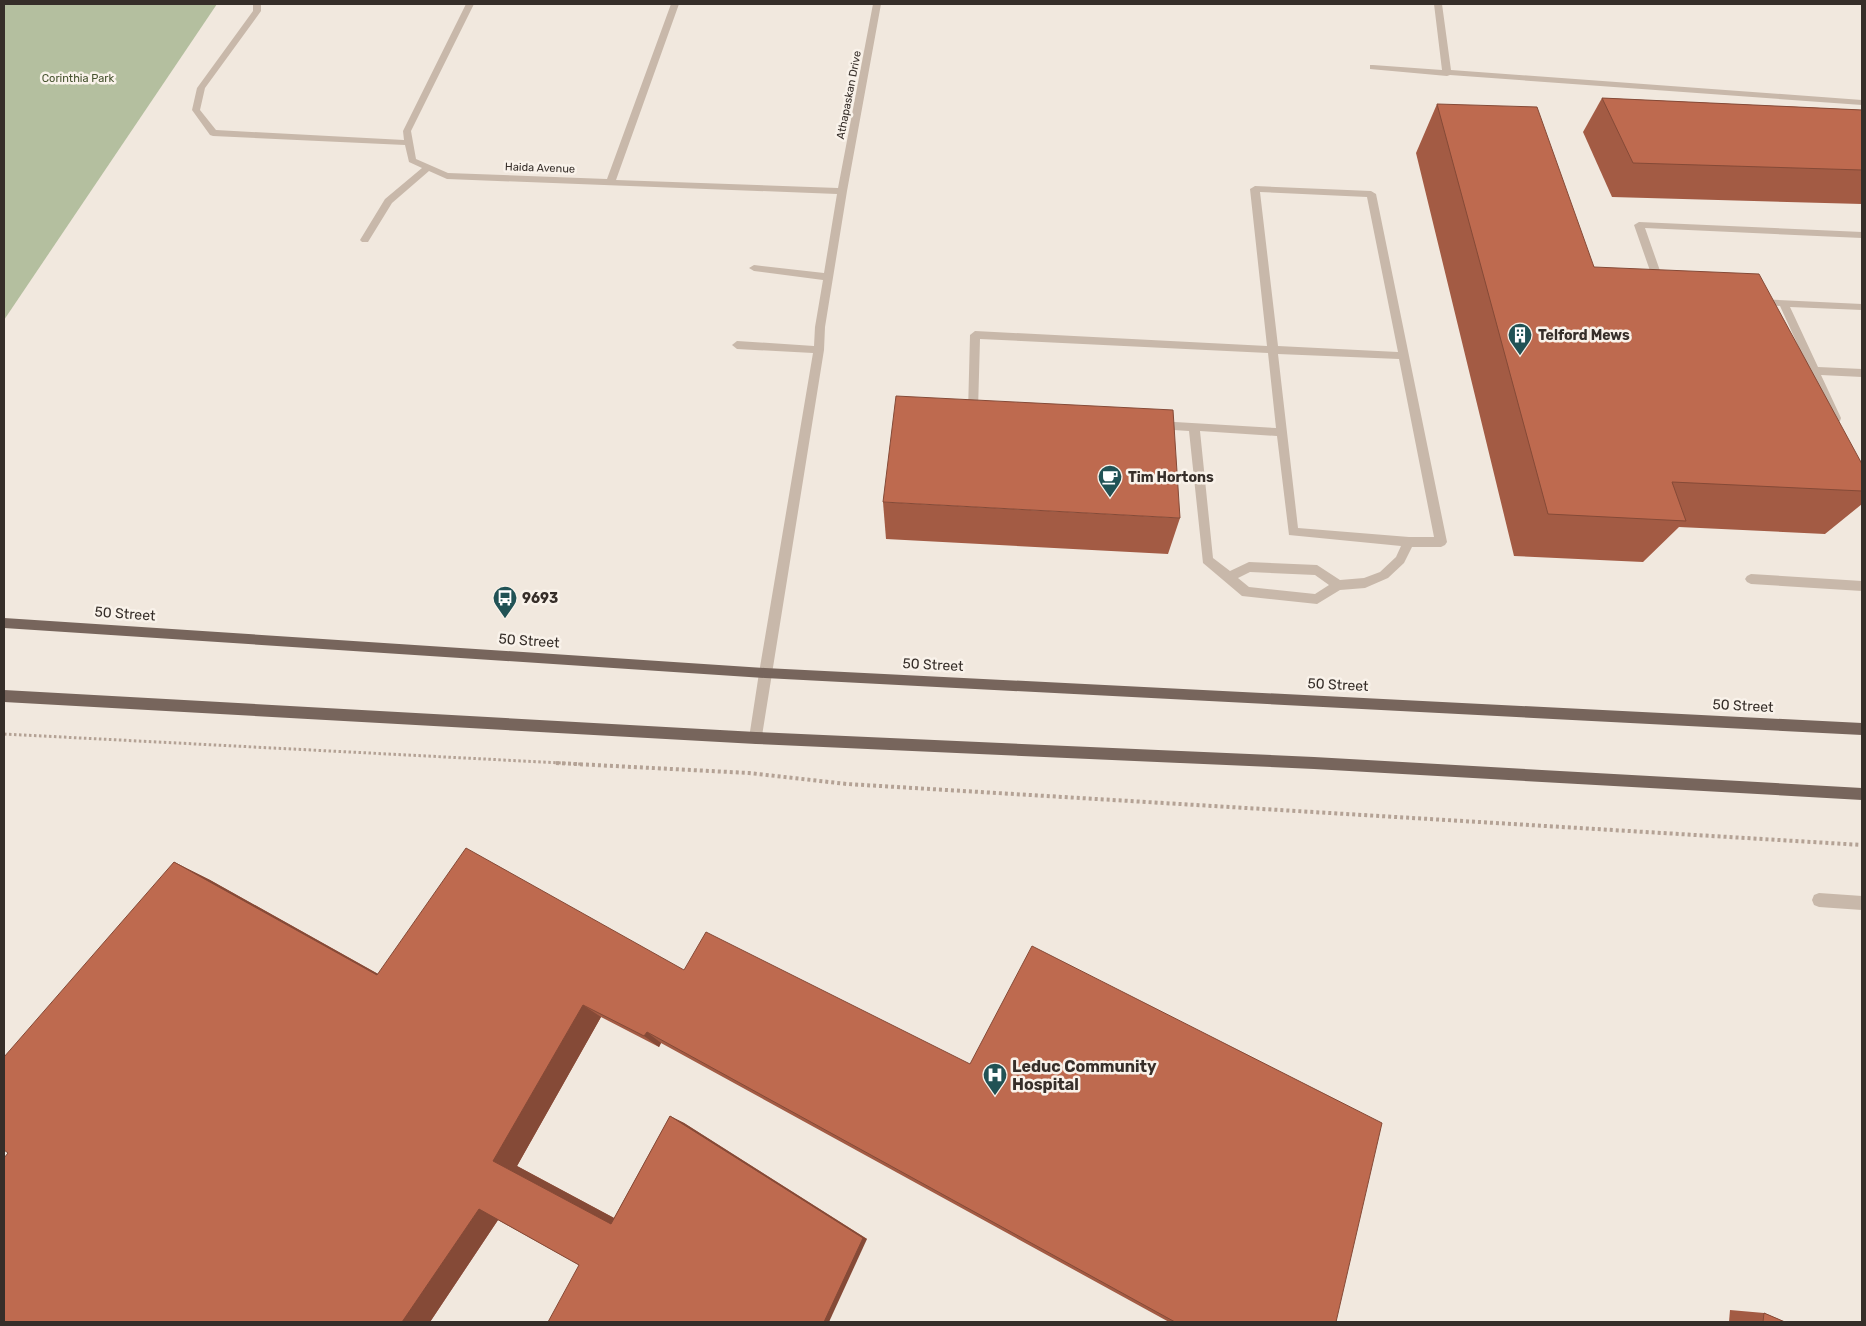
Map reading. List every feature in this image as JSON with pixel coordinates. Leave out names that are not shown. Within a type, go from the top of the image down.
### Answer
[{"type":"main road","name":"50 Street","points":[[4,623],[765,673],[1862,729]]},
{"type":"main road","points":[[4,696],[756,738],[1314,763],[1862,794]]},
{"type":"street","points":[[257,4],[257,11],[201,88],[196,110],[213,133],[409,142],[407,131],[470,4]]},
{"type":"street","points":[[611,181],[675,4]]},
{"type":"street","name":"Athapaskan Drive","points":[[756,738],[765,673],[819,350],[820,327],[842,191],[877,4]]},
{"type":"street","points":[[1438,4],[1447,74]]},
{"type":"street","points":[[1373,67],[1447,74],[1862,103]]},
{"type":"street","name":"Haida Avenue","points":[[409,142],[412,160],[447,176],[842,191]]},
{"type":"street","points":[[366,240],[388,201],[428,167]]},
{"type":"street","points":[[1255,189],[1371,194],[1404,356],[1441,542],[1410,542],[1293,532],[1255,189]]},
{"type":"street","points":[[1664,298],[1639,225],[1862,235]]},
{"type":"street","points":[[754,268],[828,277]]},
{"type":"street","points":[[1743,301],[1862,307]]},
{"type":"street","points":[[1782,303],[1842,432]]},
{"type":"street","points":[[992,414],[973,412],[975,335],[1404,356]]},
{"type":"street","points":[[737,346],[819,350]]},
{"type":"street","points":[[1814,371],[1862,373]]},
{"type":"street","points":[[1146,424],[1281,432]]},
{"type":"street","points":[[1194,428],[1207,544],[1207,560],[1246,592],[1317,599],[1338,585],[1365,583],[1384,575],[1400,560],[1410,542]]},
{"type":"street","points":[[1229,578],[1249,567],[1317,570],[1338,585]]},
{"type":"street","points":[[1751,580],[1862,586]]},
{"type":"street","points":[[1819,900],[1862,902]]},
{"type":"path","points":[[4,734],[749,773],[847,784],[1862,845]]},
{"type":"green space","name":"Corinthia Park","points":[[4,4],[217,4],[4,320]]},
{"type":"building","points":[[1602,98],[1862,110],[1862,170],[1633,163]]},
{"type":"building","points":[[1437,104],[1537,107],[1594,267],[1759,274],[1862,464],[1862,491],[1672,482],[1686,521],[1548,514]]},
{"type":"building","points":[[896,396],[1173,410],[1180,518],[883,502]]},
{"type":"building","name":"Leduc Community Hospital","points":[[466,848],[684,970],[706,932],[970,1064],[1032,946],[1382,1123],[1336,1322],[1175,1322],[647,1032],[644,1036],[583,1005],[493,1161],[611,1224],[670,1116],[863,1238],[824,1322],[548,1322],[579,1265],[479,1209],[402,1322],[4,1322],[4,1158],[8,1153],[4,1150],[4,1057],[174,862],[377,975]]},
{"type":"building","points":[[1764,1313],[1785,1322],[1763,1322]]},
{"type":"place","name":"Telford Mews","points":[[1520,356]]},
{"type":"place","name":"Tim Hortons","points":[[1110,498]]},
{"type":"place","name":"9693","points":[[505,619]]},
{"type":"place","name":"Leduc Community Hospital","points":[[995,1096]]}]
